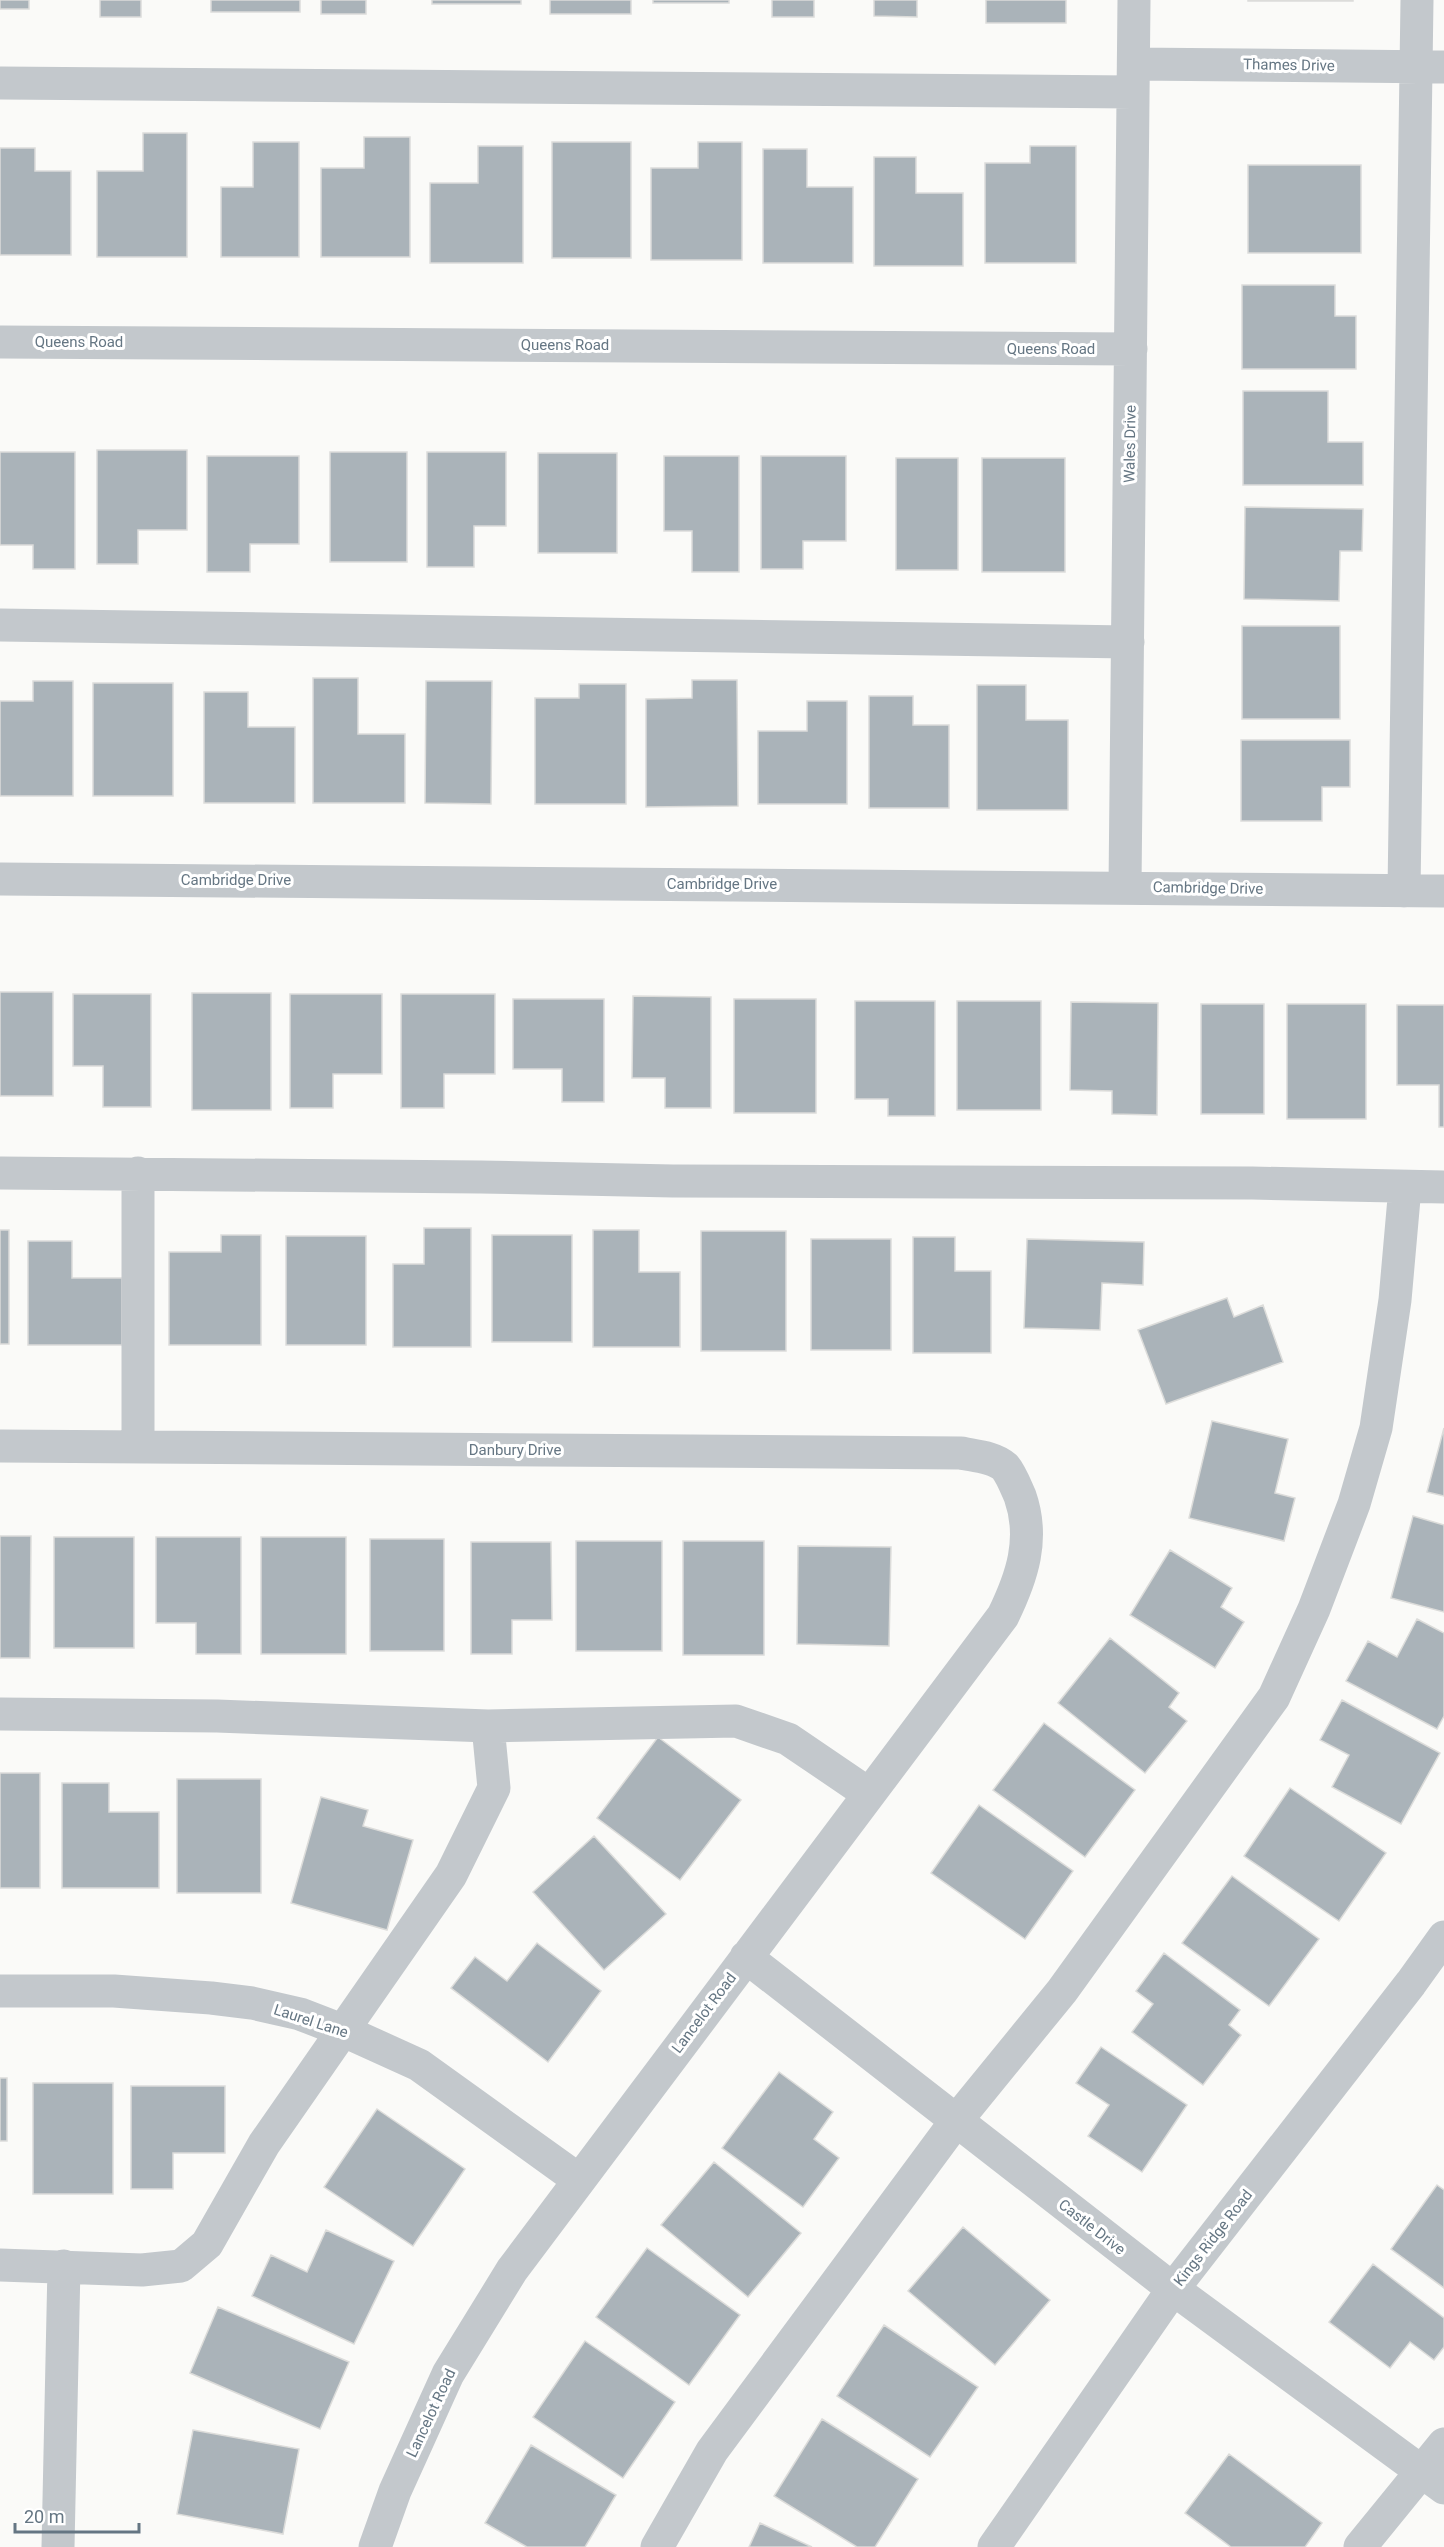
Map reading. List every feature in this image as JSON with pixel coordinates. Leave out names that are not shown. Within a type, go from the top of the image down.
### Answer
[{"type":"street","name":"Wales Drive","points":[[1125,887],[1134,0]]},
{"type":"street","points":[[1404,891],[1431,67],[1417,0]]},
{"type":"street","name":"Thames Drive","points":[[0,83],[1133,78],[1431,67]]},
{"type":"street","name":"Queens Road","points":[[0,342],[1131,349]]},
{"type":"street","points":[[0,625],[1128,642]]},
{"type":"street","name":"Cambridge Drive","points":[[0,879],[1444,891]]},
{"type":"street","points":[[0,1173],[673,1181],[1252,1183],[1444,1187]]},
{"type":"street","points":[[138,1173],[138,1447]]},
{"type":"street","points":[[657,2547],[712,2451],[956,2121],[1062,1991],[1274,1697],[1318,1598],[1354,1504],[1376,1428],[1395,1300],[1405,1187]]},
{"type":"street","name":"Danbury Drive","points":[[0,1446],[961,1453],[987,1457],[1005,1467],[1016,1487]]},
{"type":"street","name":"Lancelot Road","points":[[375,2547],[395,2491],[448,2374],[512,2270],[1007,1607],[1019,1582],[1027,1546],[1026,1513],[1016,1487]]},
{"type":"street","points":[[0,1714],[217,1716],[488,1726],[736,1721],[788,1739],[869,1794]]},
{"type":"street","points":[[0,2265],[142,2270],[182,2266],[207,2244],[264,2144],[451,1875],[494,1788],[488,1726]]},
{"type":"street","name":"Kings Ridge Road","points":[[994,2547],[1173,2289],[1411,1983],[1444,1937]]},
{"type":"street","name":"Castle Drive","points":[[746,1957],[1173,2289],[1433,2480]]},
{"type":"street","name":"Laurel Lane","points":[[0,1991],[114,1991],[211,1998],[252,2003],[300,2014],[419,2065],[579,2180]]},
{"type":"street","points":[[58,2547],[64,2266]]},
{"type":"street","points":[[1360,2547],[1433,2480],[1444,2444]]},
{"type":"building","points":[[0,0],[29,0],[29,9],[0,9]]},
{"type":"building","points":[[100,0],[141,0],[141,17],[100,17]]},
{"type":"building","points":[[211,0],[300,0],[300,12],[211,12]]},
{"type":"building","points":[[321,0],[366,0],[366,14],[321,14]]},
{"type":"building","points":[[432,0],[521,0],[521,4],[432,4]]},
{"type":"building","points":[[550,0],[631,0],[631,14],[550,14]]},
{"type":"building","points":[[653,0],[729,0],[729,3],[653,3]]},
{"type":"building","points":[[772,0],[814,0],[814,17],[772,17]]},
{"type":"building","points":[[874,0],[917,0],[917,17],[874,16]]},
{"type":"building","points":[[986,0],[1066,0],[1066,23],[986,23]]},
{"type":"building","points":[[1353,0],[1353,1],[1248,1]]},
{"type":"building","points":[[143,133],[187,133],[187,257],[97,257],[97,171],[143,171]]},
{"type":"building","points":[[364,137],[410,137],[410,257],[321,257],[321,168],[364,168]]},
{"type":"building","points":[[253,142],[299,142],[299,257],[221,257],[221,187],[253,187]]},
{"type":"building","points":[[552,142],[631,142],[631,258],[552,258]]},
{"type":"building","points":[[698,142],[742,142],[742,260],[651,260],[651,168],[698,168]]},
{"type":"building","points":[[478,146],[523,146],[523,263],[430,263],[430,183],[478,183]]},
{"type":"building","points":[[1030,146],[1076,146],[1076,263],[985,263],[985,163],[1030,163]]},
{"type":"building","points":[[0,148],[35,148],[35,171],[71,171],[71,255],[0,255]]},
{"type":"building","points":[[763,149],[807,149],[807,187],[853,187],[853,263],[763,263]]},
{"type":"building","points":[[874,157],[916,157],[916,193],[963,193],[963,266],[874,266]]},
{"type":"building","points":[[1248,165],[1361,165],[1361,253],[1248,253]]},
{"type":"building","points":[[1242,285],[1335,285],[1335,316],[1356,316],[1356,369],[1242,369]]},
{"type":"building","points":[[1243,391],[1328,391],[1328,442],[1363,442],[1363,485],[1243,485]]},
{"type":"building","points":[[97,450],[187,450],[187,530],[138,530],[138,564],[97,564]]},
{"type":"building","points":[[0,452],[75,452],[75,569],[33,569],[33,545],[0,545]]},
{"type":"building","points":[[330,452],[407,452],[407,562],[330,562]]},
{"type":"building","points":[[427,452],[506,452],[506,526],[474,526],[474,567],[427,567]]},
{"type":"building","points":[[538,453],[617,453],[617,553],[538,553]]},
{"type":"building","points":[[207,456],[299,456],[299,544],[250,544],[250,572],[207,572]]},
{"type":"building","points":[[664,456],[739,456],[739,572],[692,572],[692,531],[664,531]]},
{"type":"building","points":[[761,456],[846,456],[846,541],[803,541],[803,569],[761,569]]},
{"type":"building","points":[[896,458],[958,458],[958,570],[896,570]]},
{"type":"building","points":[[982,458],[1065,458],[1065,572],[982,572]]},
{"type":"building","points":[[1245,507],[1363,509],[1362,551],[1340,551],[1339,601],[1244,599]]},
{"type":"building","points":[[1242,626],[1340,626],[1340,719],[1242,719]]},
{"type":"building","points":[[313,678],[358,678],[358,734],[405,734],[405,803],[313,803]]},
{"type":"building","points":[[692,680],[737,680],[738,806],[646,807],[646,699],[692,698]]},
{"type":"building","points":[[33,681],[73,681],[73,796],[0,796],[0,701],[33,701]]},
{"type":"building","points":[[426,681],[492,681],[491,804],[425,803]]},
{"type":"building","points":[[93,683],[173,683],[173,796],[93,796]]},
{"type":"building","points":[[579,684],[626,684],[626,804],[535,804],[535,698],[579,698]]},
{"type":"building","points":[[977,685],[1026,685],[1026,720],[1068,720],[1068,810],[977,810]]},
{"type":"building","points":[[204,692],[248,692],[248,727],[295,727],[295,803],[204,803]]},
{"type":"building","points":[[869,696],[913,696],[913,725],[949,725],[949,808],[869,808]]},
{"type":"building","points":[[807,701],[847,701],[847,804],[758,804],[758,731],[807,731]]},
{"type":"building","points":[[1241,740],[1350,740],[1350,787],[1322,787],[1322,821],[1241,821]]},
{"type":"building","points":[[0,992],[53,992],[53,1096],[0,1096]]},
{"type":"building","points":[[192,993],[271,993],[271,1110],[192,1110]]},
{"type":"building","points":[[73,994],[151,994],[151,1107],[103,1107],[103,1066],[73,1066]]},
{"type":"building","points":[[290,994],[382,994],[382,1074],[333,1074],[333,1108],[290,1108]]},
{"type":"building","points":[[401,994],[495,994],[495,1074],[444,1074],[444,1108],[401,1108]]},
{"type":"building","points":[[633,996],[711,997],[711,1108],[665,1108],[665,1078],[632,1078]]},
{"type":"building","points":[[513,999],[604,999],[604,1102],[562,1102],[562,1069],[513,1069]]},
{"type":"building","points":[[734,999],[816,999],[816,1113],[734,1113]]},
{"type":"building","points":[[855,1001],[935,1001],[935,1116],[888,1116],[888,1099],[855,1099]]},
{"type":"building","points":[[957,1001],[1041,1001],[1041,1110],[957,1110]]},
{"type":"building","points":[[1071,1002],[1158,1003],[1157,1115],[1112,1114],[1112,1091],[1070,1090]]},
{"type":"building","points":[[1201,1004],[1264,1004],[1264,1114],[1201,1114]]},
{"type":"building","points":[[1287,1004],[1366,1004],[1366,1119],[1287,1119]]},
{"type":"building","points":[[1397,1005],[1444,1005],[1444,1127],[1439,1127],[1439,1085],[1397,1085]]},
{"type":"building","points":[[424,1228],[471,1228],[471,1347],[393,1347],[393,1264],[424,1264]]},
{"type":"building","points":[[0,1230],[9,1230],[9,1344],[0,1344]]},
{"type":"building","points":[[593,1230],[639,1230],[639,1272],[680,1272],[680,1347],[593,1347]]},
{"type":"building","points":[[701,1231],[786,1231],[786,1351],[701,1351]]},
{"type":"building","points":[[221,1235],[261,1235],[261,1345],[169,1345],[169,1252],[221,1252]]},
{"type":"building","points":[[492,1235],[572,1235],[572,1342],[492,1342]]},
{"type":"building","points":[[286,1236],[366,1236],[366,1345],[286,1345]]},
{"type":"building","points":[[913,1237],[955,1237],[955,1271],[991,1271],[991,1353],[913,1353]]},
{"type":"building","points":[[811,1239],[891,1239],[891,1350],[811,1350]]},
{"type":"building","points":[[1027,1239],[1144,1242],[1143,1285],[1102,1283],[1100,1330],[1024,1328]]},
{"type":"building","points":[[28,1241],[72,1241],[72,1278],[122,1278],[122,1345],[28,1345]]},
{"type":"building","points":[[1227,1298],[1234,1317],[1263,1305],[1283,1362],[1166,1404],[1138,1330]]},
{"type":"building","points":[[1212,1421],[1288,1439],[1275,1493],[1295,1498],[1284,1541],[1189,1518]]},
{"type":"building","points":[[1444,1428],[1444,1496],[1427,1492]]},
{"type":"building","points":[[1413,1516],[1444,1525],[1444,1612],[1391,1598]]},
{"type":"building","points":[[0,1536],[31,1536],[30,1658],[0,1658]]},
{"type":"building","points":[[54,1537],[134,1537],[134,1648],[54,1648]]},
{"type":"building","points":[[156,1537],[241,1537],[241,1654],[196,1654],[196,1623],[156,1623]]},
{"type":"building","points":[[261,1537],[346,1537],[346,1654],[261,1654]]},
{"type":"building","points":[[370,1539],[444,1539],[444,1651],[370,1651]]},
{"type":"building","points":[[576,1541],[662,1541],[662,1651],[576,1651]]},
{"type":"building","points":[[683,1541],[764,1541],[764,1655],[683,1655]]},
{"type":"building","points":[[471,1542],[551,1542],[552,1620],[512,1620],[512,1654],[471,1654]]},
{"type":"building","points":[[798,1546],[891,1547],[889,1646],[797,1644]]},
{"type":"building","points":[[1170,1550],[1232,1588],[1221,1607],[1244,1622],[1215,1668],[1130,1615]]},
{"type":"building","points":[[1417,1619],[1444,1633],[1444,1716],[1437,1729],[1346,1681],[1368,1641],[1397,1657]]},
{"type":"building","points":[[1110,1638],[1179,1693],[1169,1707],[1187,1721],[1145,1773],[1058,1703]]},
{"type":"building","points":[[1342,1700],[1440,1753],[1401,1824],[1332,1787],[1349,1755],[1320,1740]]},
{"type":"building","points":[[1044,1723],[1135,1790],[1085,1857],[993,1790]]},
{"type":"building","points":[[658,1737],[741,1800],[680,1880],[597,1818]]},
{"type":"building","points":[[0,1773],[40,1773],[40,1888],[0,1888]]},
{"type":"building","points":[[177,1779],[261,1779],[261,1893],[177,1893]]},
{"type":"building","points":[[62,1783],[109,1783],[109,1812],[159,1812],[159,1888],[62,1888]]},
{"type":"building","points":[[1290,1788],[1386,1853],[1339,1921],[1244,1856]]},
{"type":"building","points":[[321,1797],[368,1810],[363,1826],[413,1840],[387,1930],[291,1903]]},
{"type":"building","points":[[979,1805],[1073,1871],[1025,1939],[931,1873]]},
{"type":"building","points":[[594,1836],[666,1914],[604,1970],[533,1892]]},
{"type":"building","points":[[1232,1876],[1319,1939],[1269,2006],[1182,1943]]},
{"type":"building","points":[[537,1943],[601,1991],[548,2062],[451,1988],[475,1957],[507,1981]]},
{"type":"building","points":[[1164,1953],[1240,2010],[1229,2025],[1241,2035],[1203,2085],[1132,2032],[1153,2004],[1136,1991]]},
{"type":"building","points":[[1101,2047],[1187,2105],[1142,2172],[1088,2136],[1109,2105],[1076,2083]]},
{"type":"building","points":[[779,2072],[833,2112],[814,2139],[839,2158],[803,2207],[722,2148]]},
{"type":"building","points":[[0,2078],[7,2078],[7,2141],[0,2141]]},
{"type":"building","points":[[33,2083],[113,2083],[113,2194],[33,2194]]},
{"type":"building","points":[[131,2086],[225,2086],[225,2153],[173,2153],[173,2189],[131,2189]]},
{"type":"building","points":[[377,2109],[465,2169],[413,2246],[324,2187]]},
{"type":"building","points":[[714,2162],[801,2233],[748,2297],[661,2225]]},
{"type":"building","points":[[1437,2185],[1444,2190],[1444,2288],[1391,2249]]},
{"type":"building","points":[[963,2227],[1050,2300],[995,2365],[908,2291]]},
{"type":"building","points":[[326,2230],[394,2261],[354,2344],[252,2296],[271,2255],[307,2272]]},
{"type":"building","points":[[647,2248],[740,2315],[689,2385],[596,2317]]},
{"type":"building","points":[[1373,2264],[1444,2318],[1444,2347],[1434,2360],[1410,2342],[1390,2368],[1329,2322]]},
{"type":"building","points":[[218,2307],[349,2362],[320,2429],[190,2373]]},
{"type":"building","points":[[884,2325],[978,2387],[930,2457],[837,2396]]},
{"type":"building","points":[[585,2341],[675,2402],[623,2478],[533,2417]]},
{"type":"building","points":[[822,2419],[918,2479],[875,2547],[857,2547],[774,2496]]},
{"type":"building","points":[[193,2430],[299,2449],[283,2534],[177,2514]]},
{"type":"building","points":[[531,2445],[616,2495],[585,2547],[527,2547],[485,2523]]},
{"type":"building","points":[[1229,2454],[1322,2523],[1305,2547],[1231,2547],[1185,2513]]},
{"type":"building","points":[[760,2523],[812,2547],[749,2547]]}]
